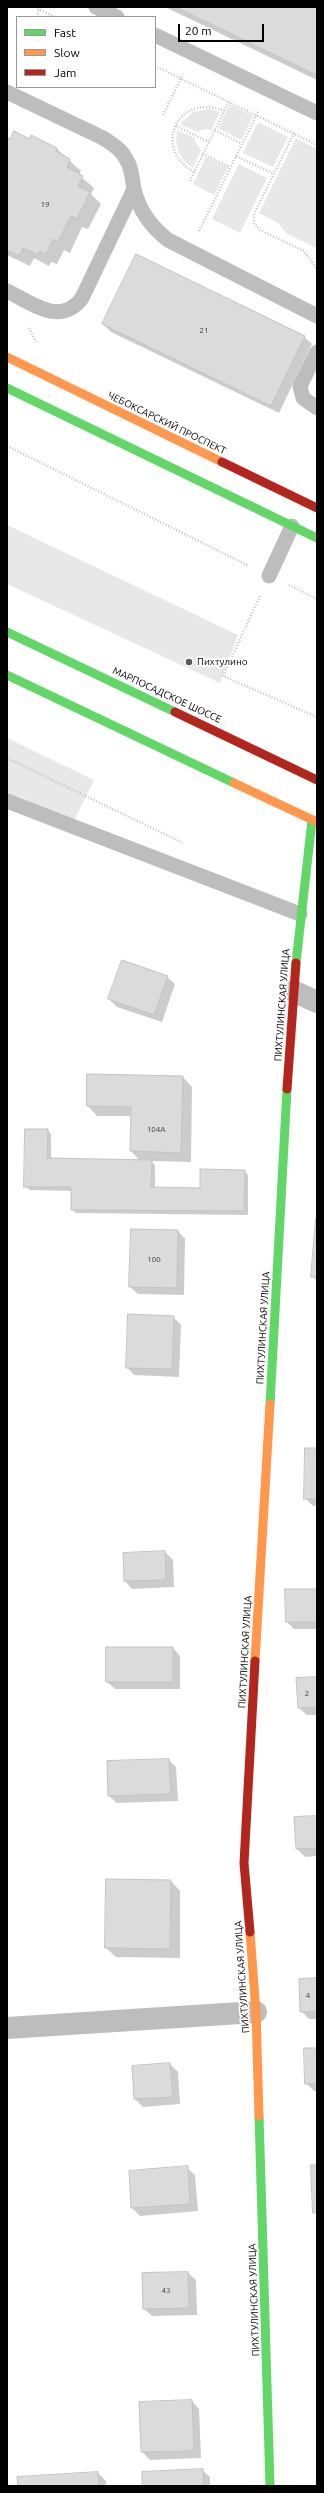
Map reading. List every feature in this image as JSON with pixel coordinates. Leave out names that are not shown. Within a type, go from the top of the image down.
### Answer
[{"type":"street","name":"ЧЕБОКСАРСКИЙ ПРОСПЕКТ","points":[[7,357],[302,504],[317,508]]},
{"type":"street","points":[[7,388],[294,523],[317,538]]},
{"type":"street","name":"МАРПОСАДСКОЕ ШОССЕ","points":[[7,632],[317,780]]},
{"type":"street","points":[[7,675],[315,821]]},
{"type":"street","name":"ПИХТУЛИНСКАЯ УЛИЦА","points":[[270,2486],[256,2012],[244,1863],[293,991],[300,914],[315,821]]},
{"type":"street","points":[[293,991],[317,1002]]},
{"type":"street","points":[[7,2028],[256,2012]]},
{"type":"lane","points":[[156,36],[317,113]]},
{"type":"lane","points":[[7,92],[103,138],[118,148],[129,164],[134,189],[142,211],[157,231],[168,240],[317,316]]},
{"type":"lane","points":[[7,291],[50,312],[68,311],[76,306],[82,298],[134,189]]},
{"type":"lane","points":[[317,352],[300,386],[303,398],[317,408]]},
{"type":"lane","points":[[263,573],[294,523]]},
{"type":"lane","points":[[7,802],[300,914]]},
{"type":"path","points":[[35,7],[54,16]]},
{"type":"path","points":[[37,16],[39,9]]},
{"type":"path","points":[[163,115],[193,54]]},
{"type":"path","points":[[156,66],[317,144]]},
{"type":"path","points":[[190,181],[241,77]]},
{"type":"path","points":[[190,251],[268,90]]},
{"type":"path","points":[[194,172],[184,167],[173,147],[172,136],[176,126],[182,116],[197,108],[214,107],[224,111]]},
{"type":"path","points":[[176,126],[209,142]]},
{"type":"path","points":[[215,130],[242,144]]},
{"type":"path","points":[[294,133],[254,214],[254,223],[260,230],[304,251],[317,269]]},
{"type":"path","points":[[203,154],[230,167]]},
{"type":"path","points":[[236,156],[274,174]]},
{"type":"path","points":[[7,446],[263,573],[223,676],[317,717]]},
{"type":"path","points":[[287,584],[317,599]]},
{"type":"path","points":[[7,758],[188,845]]},
{"type":"shaded area","points":[[230,104],[253,116],[241,140],[218,128]]},
{"type":"shaded area","points":[[209,109],[220,112],[211,130],[205,129],[198,132],[180,124],[193,112]]},
{"type":"shaded area","points":[[258,122],[288,137],[273,167],[243,153]]},
{"type":"shaded area","points":[[177,130],[195,138],[196,144],[201,150],[193,168],[184,161],[179,152],[176,141]]},
{"type":"shaded area","points":[[296,138],[317,149],[316,248],[287,234],[278,223],[259,213]]},
{"type":"shaded area","points":[[206,157],[228,167],[214,195],[193,184]]},
{"type":"shaded area","points":[[239,164],[267,178],[240,233],[212,219]]},
{"type":"shaded area","points":[[7,525],[238,635],[220,683],[7,584]]},
{"type":"shaded area","points":[[7,738],[94,780],[72,825],[7,795]]},
{"type":"building","points":[[176,7],[317,7],[317,75]]},
{"type":"building","points":[[14,131],[30,139],[31,135],[57,148],[56,151],[70,159],[67,167],[83,176],[78,186],[90,192],[77,219],[71,216],[58,242],[53,239],[46,254],[40,251],[38,255],[23,248],[19,256],[7,250],[7,137],[10,139]]},
{"type":"building","points":[[136,254],[305,336],[271,406],[102,324]]},
{"type":"building","points":[[122,960],[168,976],[154,1015],[108,999]]},
{"type":"building","points":[[87,1074],[183,1076],[181,1153],[130,1151],[131,1107],[87,1106]]},
{"type":"building","points":[[25,1129],[48,1129],[47,1158],[152,1160],[151,1187],[200,1188],[200,1169],[245,1170],[244,1211],[71,1210],[71,1187],[24,1187]]},
{"type":"building","points":[[316,1219],[317,1277],[311,1277]]},
{"type":"building","points":[[131,1229],[178,1230],[177,1288],[129,1287]]},
{"type":"building","points":[[128,1314],[174,1316],[172,1369],[126,1368]]},
{"type":"building","points":[[305,1448],[317,1448],[317,1499],[304,1499]]},
{"type":"building","points":[[165,1551],[166,1580],[124,1581],[123,1553]]},
{"type":"building","points":[[285,1589],[317,1589],[317,1622],[286,1622]]},
{"type":"building","points":[[106,1647],[173,1647],[173,1682],[106,1682]]},
{"type":"building","points":[[317,1677],[317,1707],[298,1708],[296,1678]]},
{"type":"building","points":[[169,1759],[171,1794],[108,1796],[107,1761]]},
{"type":"building","points":[[317,1816],[317,1848],[296,1849],[294,1817]]},
{"type":"building","points":[[106,1879],[171,1880],[170,1949],[105,1948]]},
{"type":"building","points":[[317,1978],[317,2011],[300,2012],[299,1979]]},
{"type":"building","points":[[304,2048],[317,2048],[317,2083],[305,2084]]},
{"type":"building","points":[[170,2063],[173,2097],[134,2099],[132,2066]]},
{"type":"building","points":[[311,2165],[317,2165],[317,2213],[313,2213]]},
{"type":"building","points":[[188,2166],[190,2204],[131,2208],[129,2171]]},
{"type":"building","points":[[188,2272],[189,2308],[143,2309],[142,2273]]},
{"type":"building","points":[[192,2400],[194,2451],[141,2452],[139,2402]]},
{"type":"building","points":[[203,2469],[204,2486],[142,2486],[142,2472]]},
{"type":"building","points":[[98,2472],[99,2486],[18,2486],[17,2477]]},
{"type":"traffic: fast","points":[[7,388],[317,538]]},
{"type":"traffic: fast","points":[[7,632],[175,712]]},
{"type":"traffic: fast","points":[[7,675],[234,783]]},
{"type":"traffic: fast","points":[[296,963],[312,820]]},
{"type":"traffic: fast","points":[[270,1404],[287,1089]]},
{"type":"traffic: fast","points":[[259,2116],[270,2486]]},
{"type":"traffic: slow","points":[[7,357],[222,462]]},
{"type":"traffic: slow","points":[[234,783],[317,822]]},
{"type":"traffic: slow","points":[[255,1661],[270,1404]]},
{"type":"traffic: slow","points":[[250,1932],[256,2012],[259,2116]]},
{"type":"traffic: jam","points":[[222,462],[317,508]]},
{"type":"traffic: jam","points":[[175,712],[317,780]]},
{"type":"traffic: jam","points":[[287,1089],[296,963]]},
{"type":"traffic: jam","points":[[250,1932],[244,1863],[255,1661]]},
{"type":"place","name":"Пихтулино","points":[[189,662]]}]
